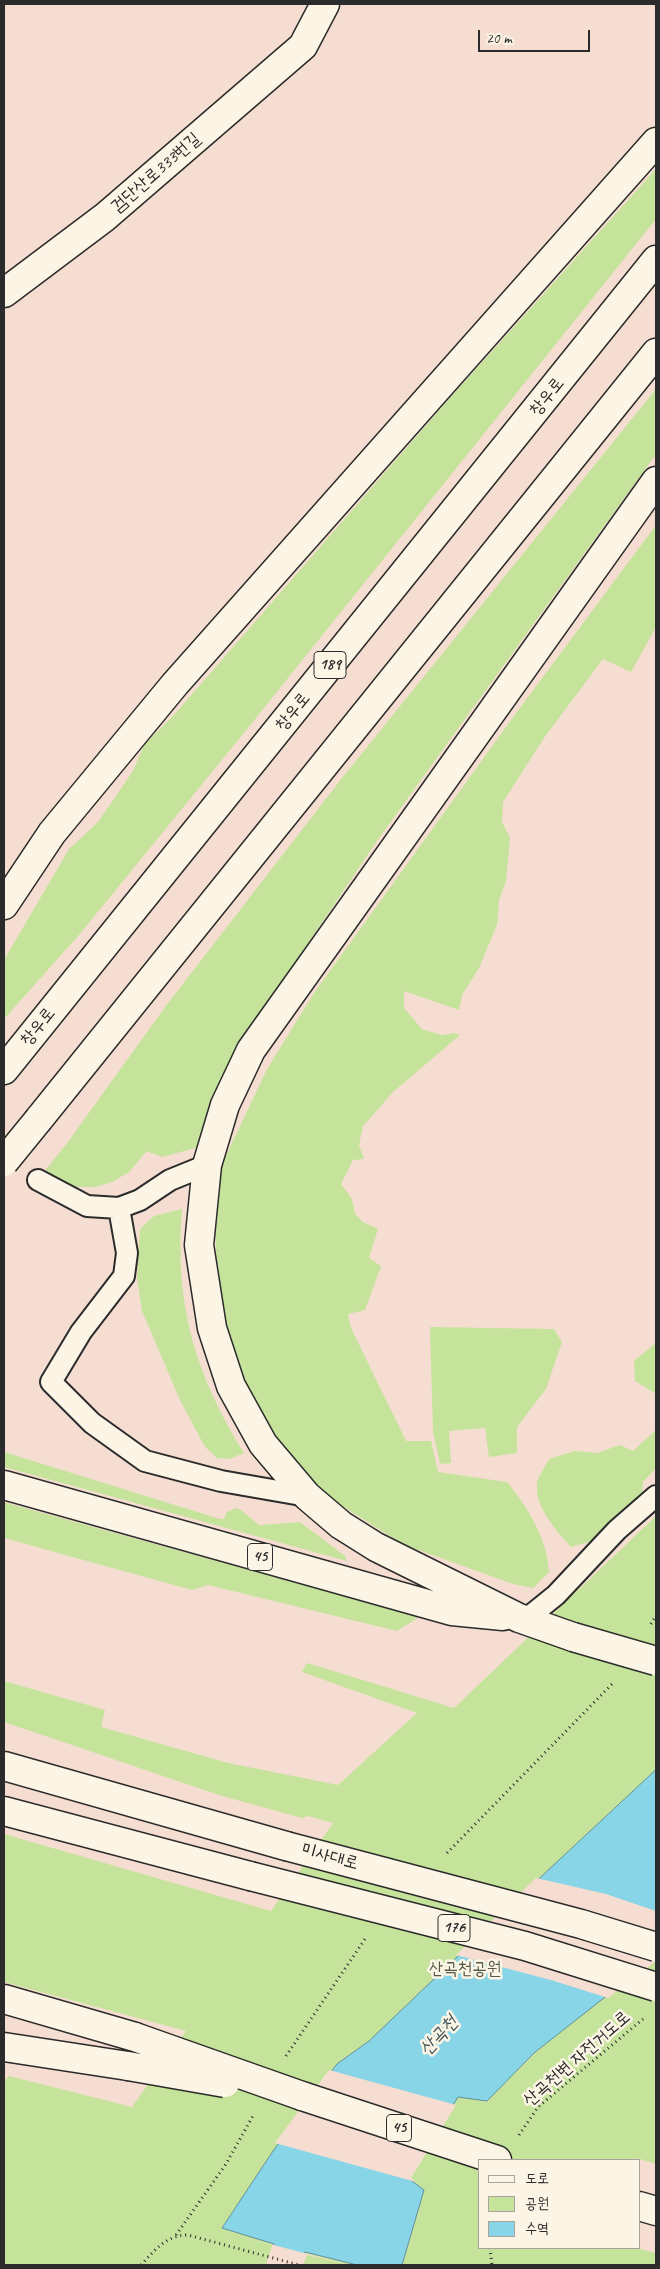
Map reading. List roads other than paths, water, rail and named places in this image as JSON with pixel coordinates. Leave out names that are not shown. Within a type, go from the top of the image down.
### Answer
[{"type":"main road","name":"검단산로333번길","points":[[4,293],[105,218],[303,46],[325,4]]},
{"type":"main road","points":[[4,905],[52,833],[175,684],[656,142]]},
{"type":"main road","name":"창우로","points":[[4,1070],[656,260]]},
{"type":"main road","points":[[4,1162],[656,353]]},
{"type":"main road","points":[[522,1619],[376,1547],[341,1525],[307,1496],[263,1444],[231,1386],[212,1328],[199,1245],[208,1165],[225,1105],[251,1050],[656,481]]},
{"type":"main road","name":"45","points":[[4,1485],[452,1611],[522,1619],[572,1637],[656,1661]]},
{"type":"main road","name":"미사대로","points":[[4,1766],[286,1846],[572,1921],[656,1947]]},
{"type":"main road","name":"176","points":[[4,1811],[525,1946],[656,1987]]},
{"type":"main road","name":"45","points":[[4,1999],[135,2037],[302,2096],[494,2159]]},
{"type":"main road","name":"45","points":[[4,2047],[302,2096]]},
{"type":"main road","points":[[640,2206],[656,2211]]},
{"type":"lane","points":[[38,1180],[87,1206],[118,1208],[140,1200],[170,1180],[208,1165]]},
{"type":"lane","points":[[118,1208],[127,1253],[124,1276],[81,1332],[51,1382],[92,1424],[145,1461],[221,1481],[307,1496]]},
{"type":"lane","points":[[522,1619],[556,1595],[618,1530],[656,1496]]},
{"type":"water","name":"산곡천","points":[[656,1770],[656,1957],[534,2053],[487,2101],[458,2097],[408,2178],[424,2190],[402,2265],[357,2265],[305,2252],[300,2265],[268,2265],[274,2244],[222,2228],[273,2151],[337,2064],[369,2041]]},
{"type":"park label","name":"산곡천공원","points":[[465,1969]]}]
